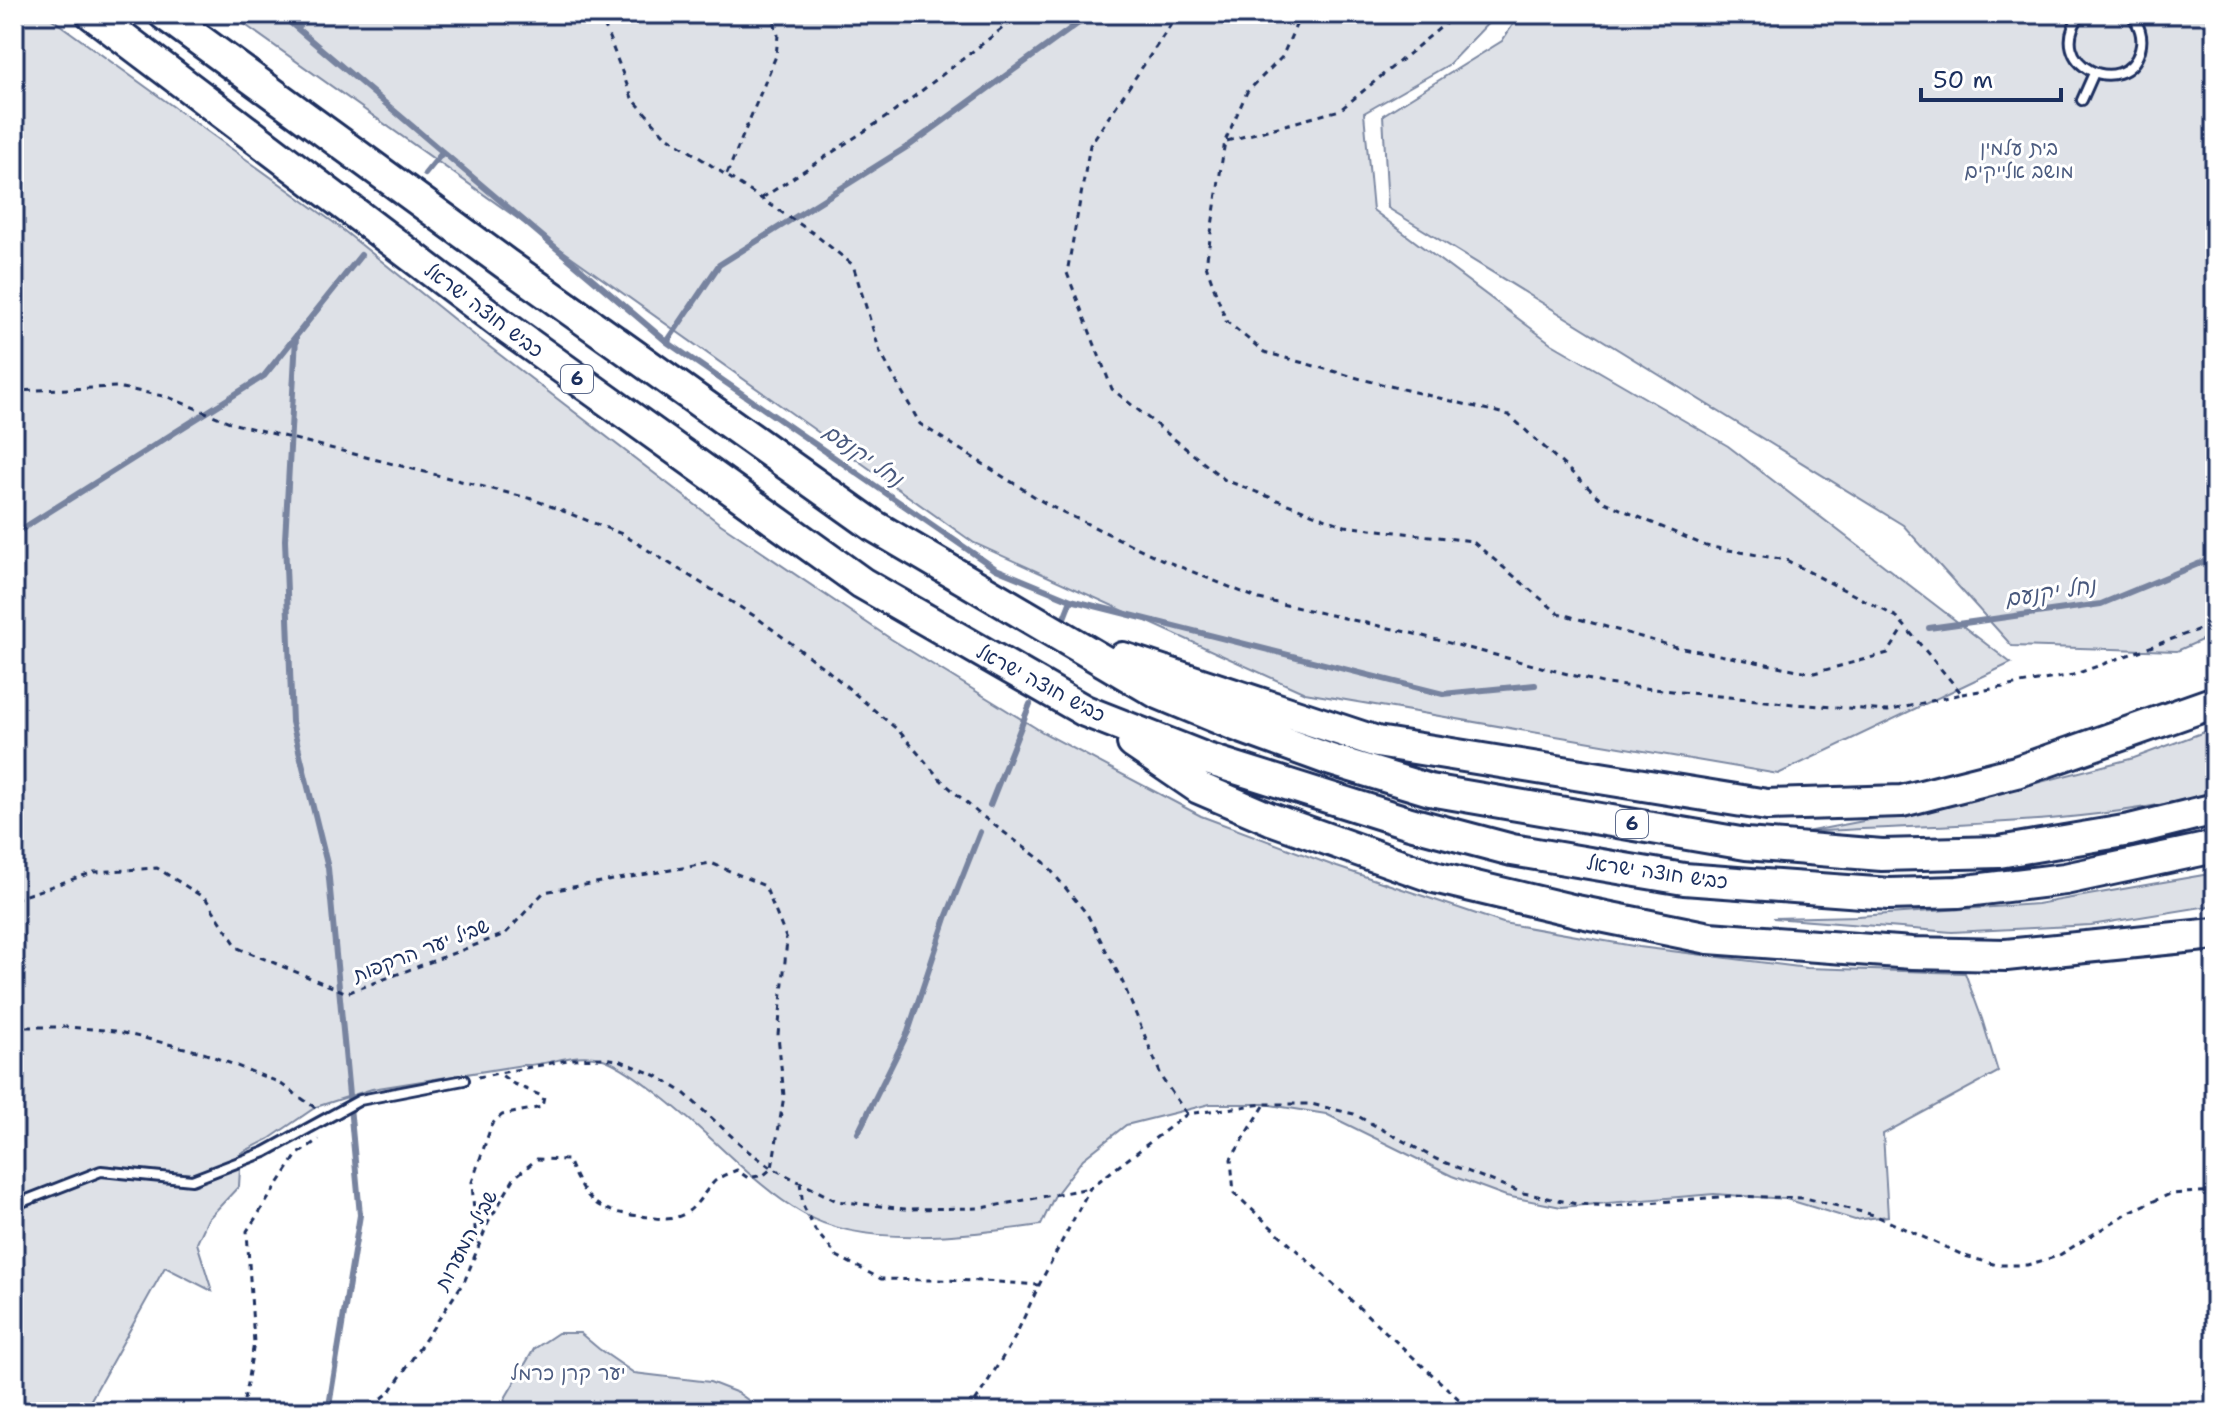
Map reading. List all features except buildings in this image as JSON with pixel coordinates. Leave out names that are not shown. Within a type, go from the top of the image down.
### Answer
[{"type":"highway","name":"כביש חוצה ישראל","points":[[92,14],[504,326],[862,583],[1085,711],[1207,759],[1410,823],[1512,850],[1684,879],[1889,894],[1958,892],[2065,879],[2215,847]]},
{"type":"highway","name":"כביש חוצה ישראל","points":[[164,14],[506,264],[874,526],[1158,693],[1235,725],[1328,759],[1430,790],[1746,844],[1882,855],[1999,852],[2130,830],[2215,809]]},
{"type":"highway","points":[[1076,643],[1377,742],[1767,805],[1902,801],[2016,772],[2215,702]]},
{"type":"highway","points":[[1085,711],[1199,788],[1271,819],[1434,877],[1576,911],[1709,938],[1912,953],[2006,955],[2213,935]]},
{"type":"lane","points":[[2080,14],[2070,36],[2071,48],[2076,58],[2094,73],[2106,75],[2118,73],[2137,58],[2141,35],[2138,23],[2131,14]]},
{"type":"lane","points":[[2082,100],[2094,73]]},
{"type":"lane","points":[[14,1205],[101,1171],[192,1180],[265,1152],[360,1100],[464,1080]]},
{"type":"path","points":[[600,14],[632,98],[664,134],[762,198],[853,265],[880,352],[920,424],[1048,505],[1175,565],[1259,599],[1411,633],[1606,684],[1888,711],[1962,694],[2073,675],[2215,626]]},
{"type":"path","points":[[727,174],[776,56],[778,35],[772,14]]},
{"type":"path","points":[[762,198],[894,112],[1021,14]]},
{"type":"path","points":[[1178,14],[1090,145],[1067,273],[1112,389],[1225,480],[1345,526],[1472,541],[1558,613],[1672,646],[1814,673],[1888,653],[1905,627]]},
{"type":"path","points":[[1301,14],[1282,57],[1247,92],[1225,141],[1206,265],[1226,321],[1264,352],[1509,415],[1604,502],[1706,546],[1786,560],[1897,617],[1962,694]]},
{"type":"path","points":[[1225,141],[1340,110],[1457,14]]},
{"type":"path","points":[[14,391],[117,387],[168,397],[235,424],[532,499],[622,534],[756,617],[827,670],[899,731],[941,780],[978,813],[1044,862],[1087,914],[1123,983],[1163,1080],[1187,1114]]},
{"type":"path","name":"שביל יער הרקפות","points":[[14,899],[94,872],[157,868],[206,899],[238,948],[347,993],[505,934],[544,892],[711,863],[765,886],[787,940],[778,1035],[784,1096],[772,1168]]},
{"type":"path","points":[[14,1027],[115,1031],[201,1052],[278,1082],[328,1117]]},
{"type":"path","points":[[464,1080],[573,1059],[619,1060],[657,1076],[684,1093],[748,1151],[772,1168],[837,1201],[905,1209],[982,1208],[1090,1188]]},
{"type":"path","points":[[476,1247],[472,1182],[492,1124],[502,1115],[542,1107],[544,1097],[512,1083],[499,1073]]},
{"type":"path","points":[[1264,1104],[1231,1159],[1234,1193],[1473,1412]]},
{"type":"path","points":[[969,1412],[1014,1339],[1090,1188],[1187,1114],[1264,1104],[1311,1104],[1354,1114],[1436,1159],[1523,1193],[1577,1204],[1610,1206],[1731,1196],[1805,1198],[1874,1215],[1965,1256],[1997,1265],[2027,1265],[2058,1256],[2131,1211],[2170,1194],[2215,1191]]},
{"type":"path","points":[[242,1412],[254,1343],[247,1231],[297,1155],[320,1138]]},
{"type":"path","name":"שביל המערות","points":[[364,1412],[390,1392],[405,1371],[465,1280],[476,1247],[515,1177],[537,1159],[568,1160],[578,1183],[597,1206],[621,1215],[672,1220],[703,1198],[715,1180],[737,1170],[748,1178],[764,1175],[772,1168]]},
{"type":"path","points":[[800,1182],[803,1205],[822,1239],[837,1256],[881,1279],[1039,1285]]},
{"type":"green space","points":[[14,14],[45,14],[333,222],[456,321],[719,523],[891,639],[1044,733],[1201,816],[1337,867],[1503,923],[1639,947],[1807,968],[1965,973],[1998,1072],[1883,1134],[1888,1216],[1855,1220],[1786,1199],[1714,1194],[1561,1207],[1506,1196],[1452,1176],[1326,1114],[1264,1104],[1210,1104],[1126,1125],[1083,1159],[1054,1197],[1041,1225],[919,1236],[856,1232],[827,1225],[802,1213],[761,1184],[652,1089],[600,1058],[571,1057],[372,1089],[316,1107],[269,1139],[241,1153],[239,1186],[208,1219],[197,1243],[212,1291],[165,1267],[84,1412],[14,1412]]},
{"type":"green space","points":[[230,14],[1497,14],[1448,65],[1364,113],[1373,210],[1552,344],[1728,446],[2011,663],[1778,774],[1305,693],[974,543]]},
{"type":"green space","name":"בית עלמין מושב אלייקים","points":[[1520,14],[2215,14],[2215,634],[2177,651],[2012,646],[1903,525],[1388,208],[1383,115],[1502,41]]},
{"type":"green space","points":[[2215,728],[2215,793],[2165,804],[2063,818],[1806,832],[1963,802],[2134,758]]},
{"type":"green space","points":[[2215,873],[2215,905],[2091,925],[1952,932],[1773,918],[1858,916],[2037,904]]},
{"type":"green space","name":"יער קרן כרמל","points":[[558,1333],[580,1333],[634,1373],[710,1382],[738,1393],[765,1412],[511,1412],[504,1400],[534,1349]]},
{"type":"waterway","name":"נחל יקנעם","points":[[280,14],[667,342],[996,569],[1071,600],[1443,694],[1535,685]]},
{"type":"waterway","points":[[297,28],[312,14]]},
{"type":"waterway","points":[[667,342],[719,265],[910,145],[1091,14]]},
{"type":"waterway","points":[[425,174],[443,152]]},
{"type":"waterway","points":[[14,534],[264,376],[361,255]]},
{"type":"waterway","points":[[296,337],[285,540],[292,722],[328,868],[360,1215],[328,1412]]},
{"type":"waterway","name":"נחל יקנעם","points":[[1929,628],[2101,604],[2215,557]]},
{"type":"waterway","points":[[1064,618],[1071,600]]},
{"type":"waterway","points":[[990,805],[1030,704]]},
{"type":"waterway","points":[[858,1133],[908,1032],[946,918],[980,832]]}]
